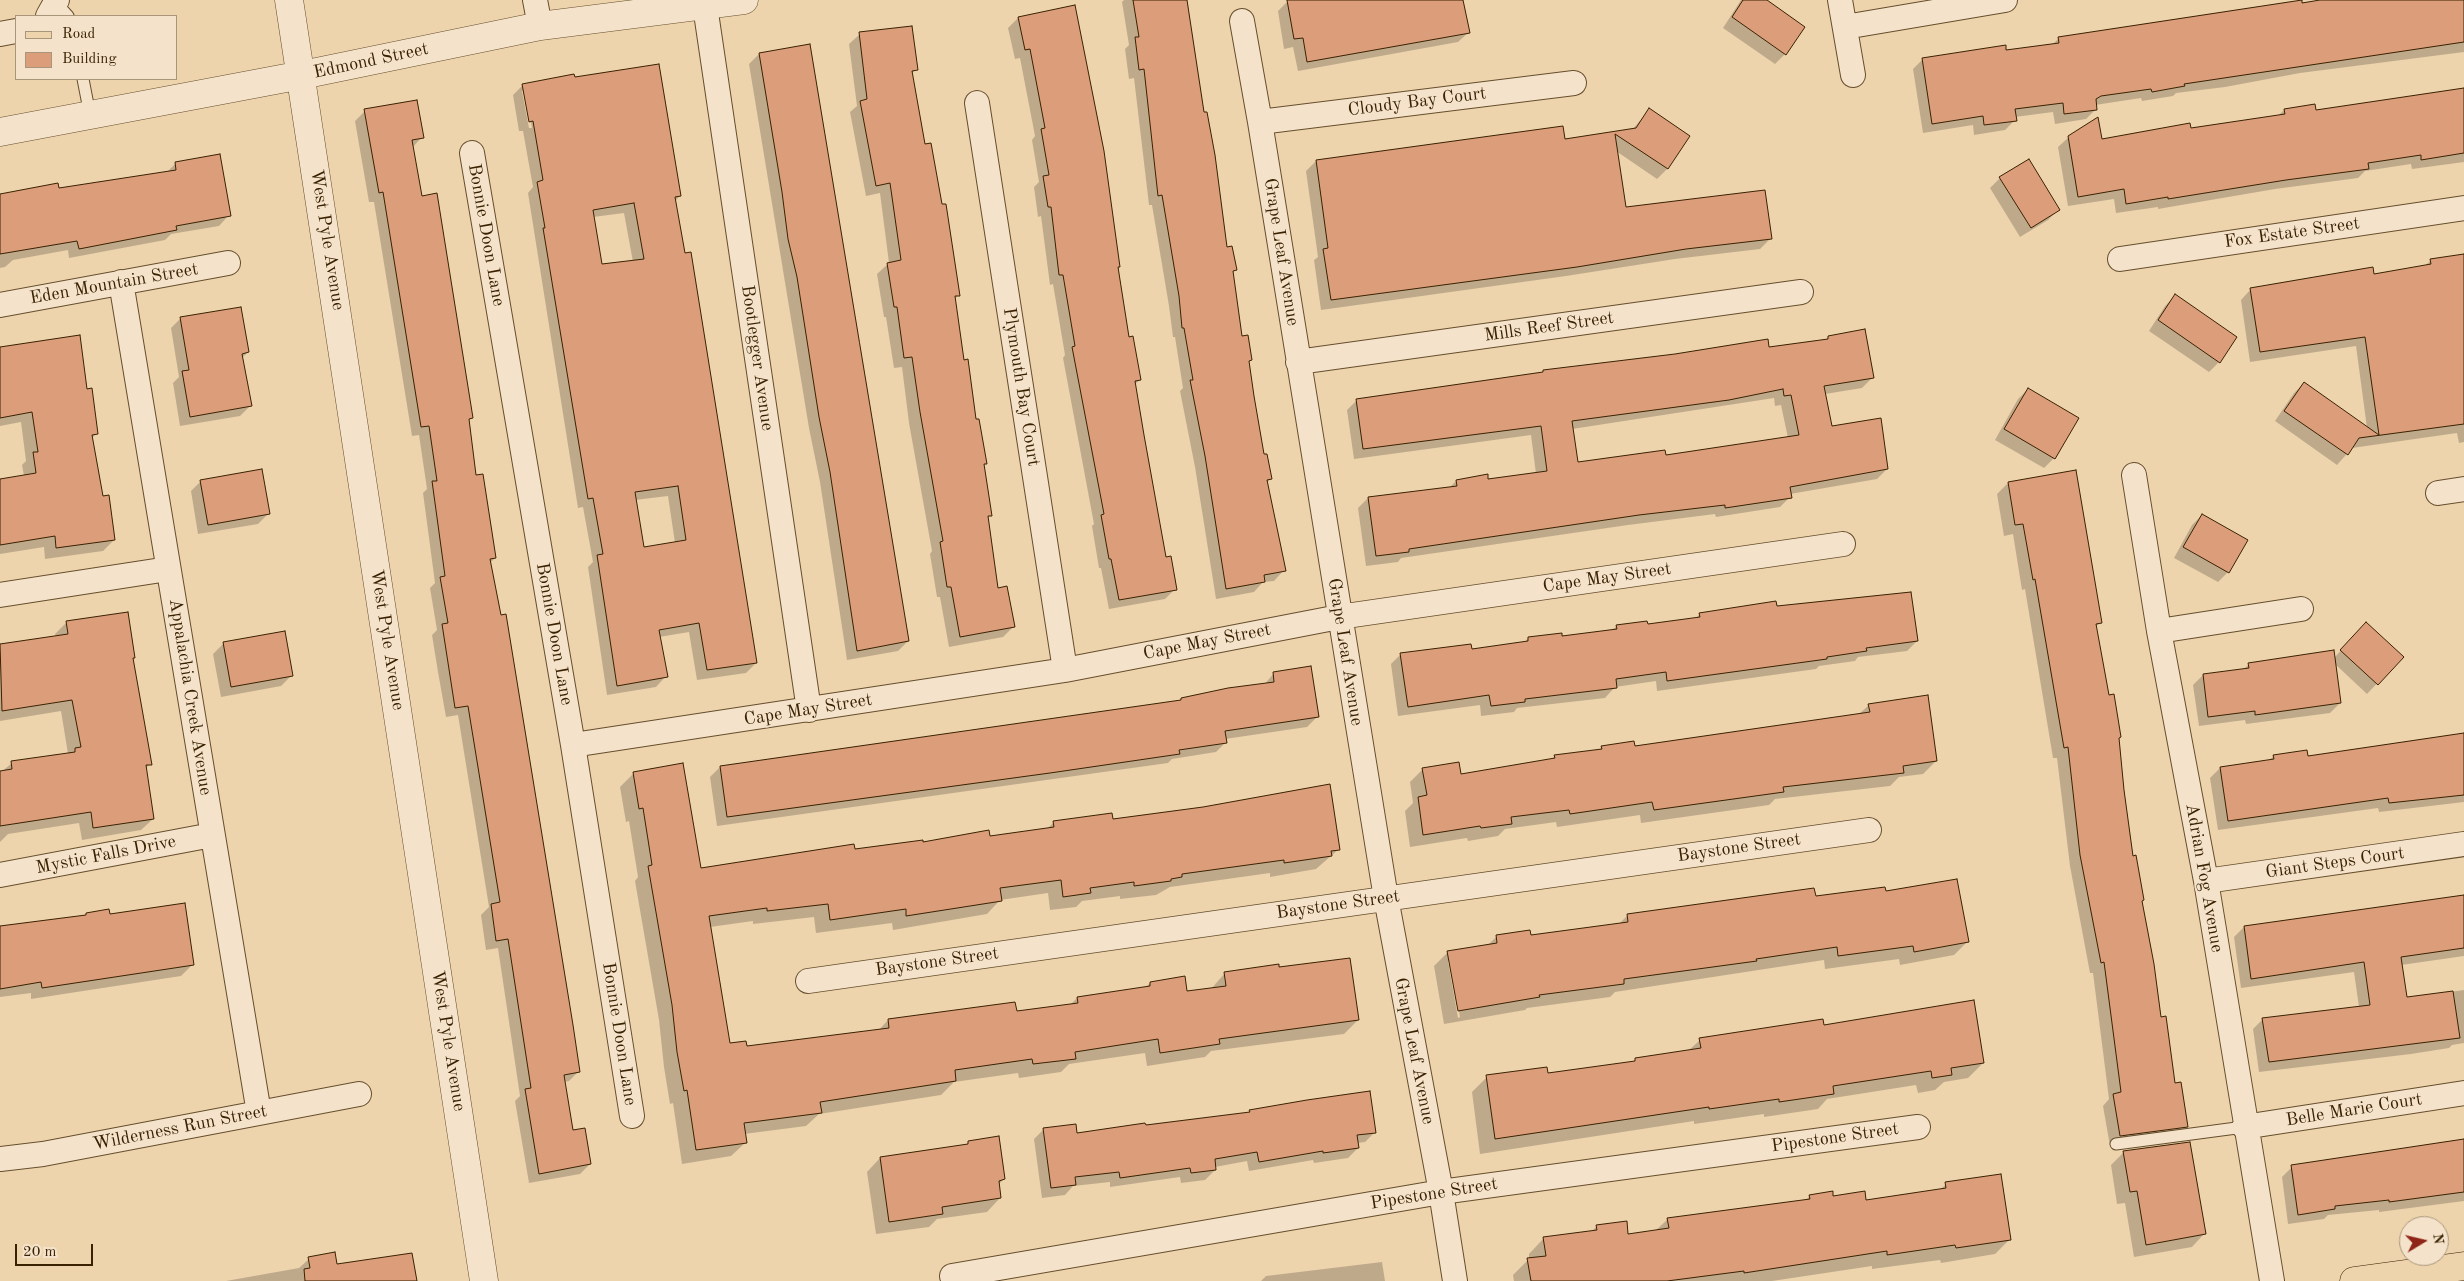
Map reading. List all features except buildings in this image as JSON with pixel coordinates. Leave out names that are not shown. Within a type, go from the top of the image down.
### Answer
[{"type":"main road","points":[[2354,1281],[2464,1266]]},
{"type":"street","name":"West Pyle Avenue","points":[[289,0],[484,1281]]},
{"type":"street","name":"Edmond Street","points":[[0,132],[302,76],[538,13],[705,6],[744,0]]},
{"type":"street","points":[[1840,0],[1853,75]]},
{"type":"street","points":[[1845,27],[2005,0]]},
{"type":"street","name":"Bootlegger Avenue","points":[[705,6],[809,710]]},
{"type":"street","name":"Grape Leaf Avenue","points":[[1242,21],[1386,898],[1441,1192],[1455,1281]]},
{"type":"street","points":[[0,34],[15,31]]},
{"type":"street","name":"Cloudy Bay Court","points":[[1260,122],[1574,83]]},
{"type":"street","name":"Plymouth Bay Court","points":[[977,103],[1066,670]]},
{"type":"street","name":"Bonnie Doon Lane","points":[[472,153],[573,745],[632,1116]]},
{"type":"street","name":"Fox Estate Street","points":[[2120,259],[2464,208]]},
{"type":"street","name":"Eden Mountain Street","points":[[0,305],[228,263]]},
{"type":"street","name":"Appalachia Creek Avenue","points":[[120,282],[259,1113]]},
{"type":"street","name":"Mills Reef Street","points":[[1298,362],[1800,292]]},
{"type":"street","name":"Adrian Fog Avenue","points":[[2134,475],[2159,631],[2206,881],[2244,1127],[2272,1281]]},
{"type":"street","points":[[2438,493],[2464,489]]},
{"type":"street","name":"Cape May Street","points":[[573,745],[1066,670],[1339,617],[1842,544]]},
{"type":"street","points":[[0,595],[168,569]]},
{"type":"street","points":[[2159,631],[2301,609]]},
{"type":"street","name":"Baystone Street","points":[[808,980],[1869,830]]},
{"type":"street","name":"Mystic Falls Drive","points":[[0,875],[212,835]]},
{"type":"street","name":"Giant Steps Court","points":[[2206,881],[2464,844]]},
{"type":"street","name":"Belle Marie Court","points":[[2244,1127],[2464,1093]]},
{"type":"street","name":"Wilderness Run Street","points":[[0,1159],[43,1154],[359,1094]]},
{"type":"street","name":"Pipestone Street","points":[[952,1276],[1441,1192],[1918,1126]]},
{"type":"lane","points":[[83,80],[90,115]]},
{"type":"lane","points":[[2116,1144],[2244,1127]]}]
